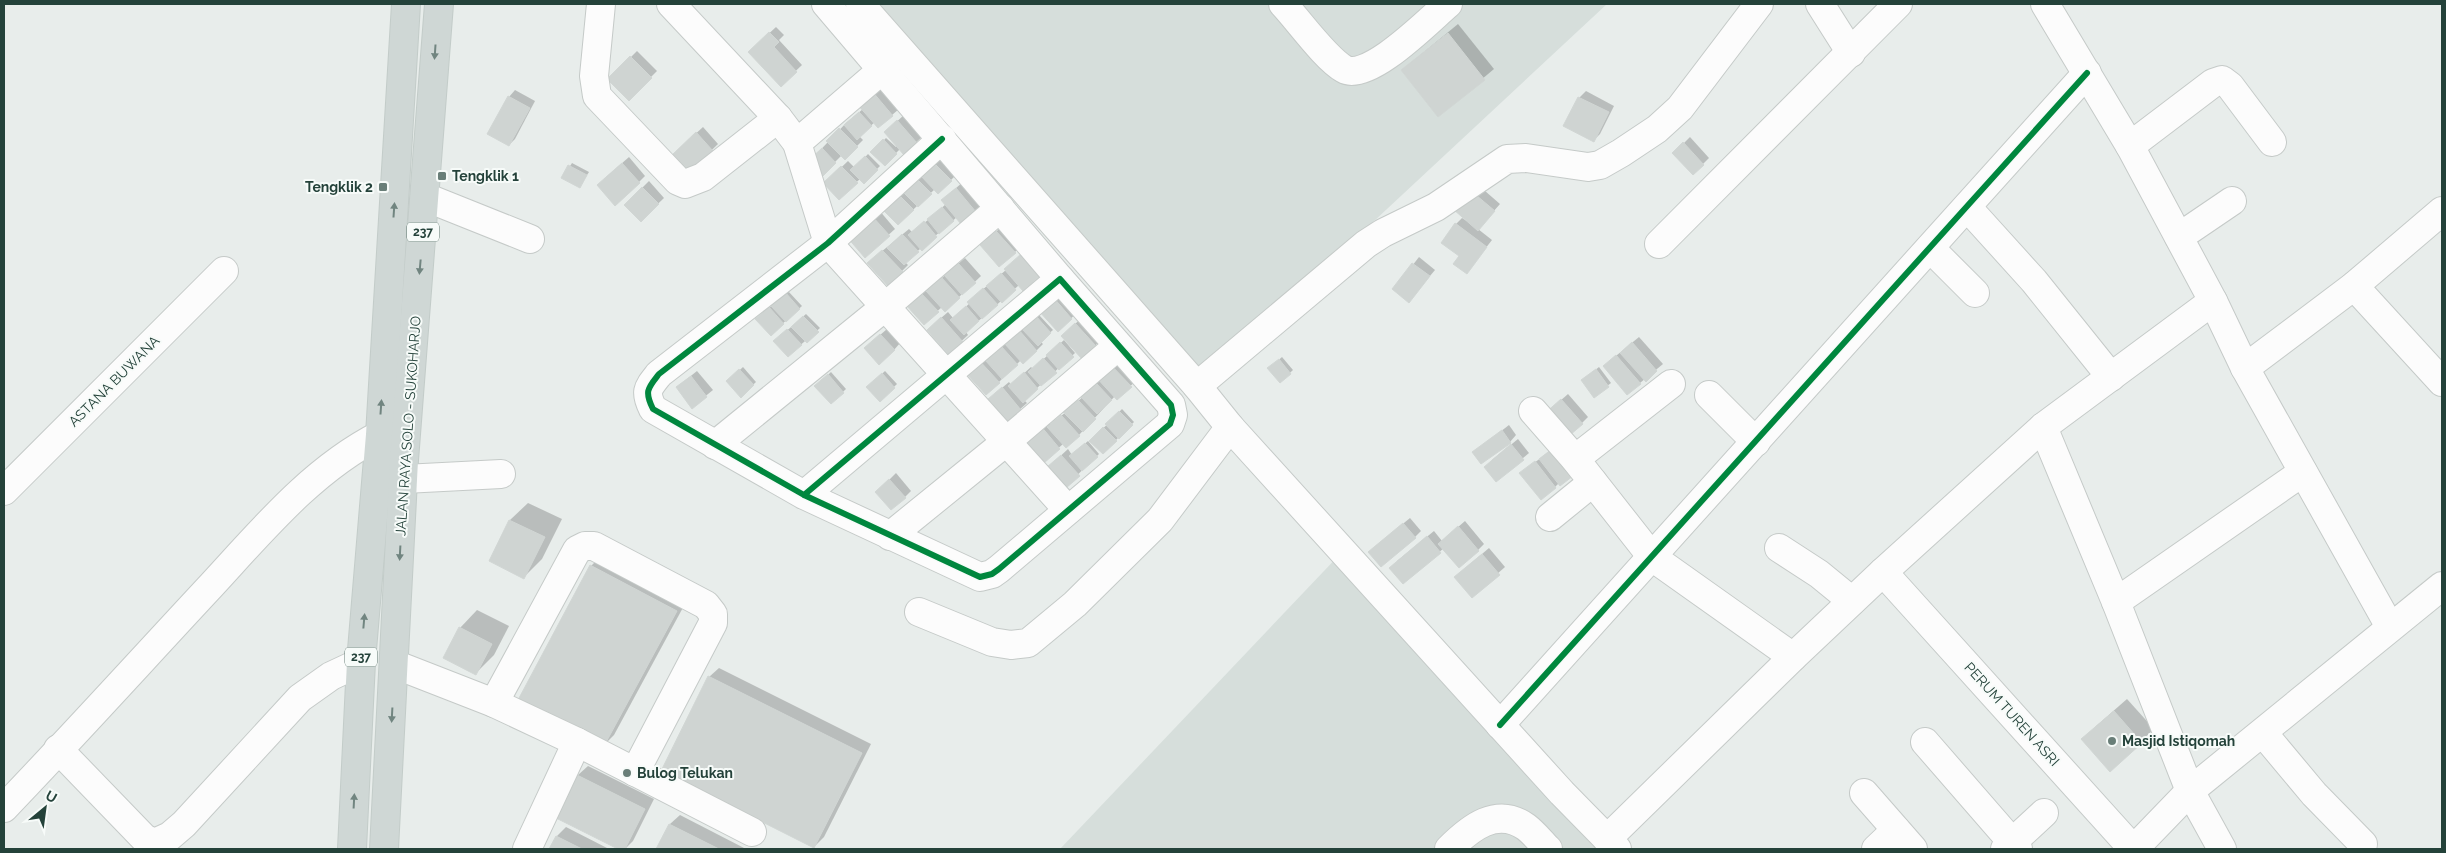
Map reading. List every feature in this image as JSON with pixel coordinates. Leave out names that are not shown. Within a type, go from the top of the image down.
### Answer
[{"type":"main road","name":"JALAN RAYA SOLO - SUKOHARJO","points":[[352,849],[361,662],[378,452],[406,4]]},
{"type":"main road","name":"JALAN RAYA SOLO - SUKOHARJO","points":[[384,849],[404,469],[439,4]]},
{"type":"main road","points":[[361,662],[394,664]]},
{"type":"street","points":[[601,4],[594,76],[597,96],[678,181],[685,184],[703,177],[778,118]]},
{"type":"street","points":[[672,4],[778,118],[797,143],[828,243],[947,373],[1068,510]]},
{"type":"street","points":[[826,4],[883,69],[942,139],[1000,208],[1060,279],[1171,405],[1173,418],[1170,424],[999,569],[986,576],[975,576],[804,495],[653,409],[648,399],[648,388],[659,374],[828,243],[942,139]]},
{"type":"street","points":[[860,4],[1197,386],[1230,427],[1500,725],[1612,844],[1793,657],[1852,601],[1887,576],[2043,428],[2213,301]]},
{"type":"street","points":[[1283,4],[1345,70],[1360,71],[1376,64],[1448,4]]},
{"type":"street","points":[[1197,386],[1366,244],[1383,233],[1436,207],[1501,162],[1526,158],[1578,167],[1600,165],[1657,129],[1680,108],[1706,77],[1759,4]]},
{"type":"street","points":[[1820,4],[1851,53]]},
{"type":"street","points":[[1658,244],[1898,4]]},
{"type":"street","points":[[2045,4],[2130,146],[2213,301],[2244,368],[2390,627]]},
{"type":"street","points":[[797,143],[883,69]]},
{"type":"street","points":[[1500,725],[2087,73]]},
{"type":"street","points":[[2130,146],[2213,83],[2222,80],[2230,86],[2272,142]]},
{"type":"street","points":[[425,197],[530,239]]},
{"type":"street","points":[[2179,237],[2232,201]]},
{"type":"street","points":[[716,445],[886,306],[1000,208]]},
{"type":"street","points":[[1966,208],[2034,281],[2111,377]]},
{"type":"street","points":[[2244,368],[2354,286],[2442,211]]},
{"type":"street","points":[[1930,248],[1975,293]]},
{"type":"street","name":"ASTANA BUWANA","points":[[4,491],[224,271]]},
{"type":"street","points":[[804,495],[1060,279]]},
{"type":"street","points":[[2354,286],[2442,382]]},
{"type":"street","points":[[890,536],[1007,441],[1118,346]]},
{"type":"street","points":[[1575,459],[1671,384]]},
{"type":"street","points":[[1709,395],[1756,442]]},
{"type":"street","points":[[1532,411],[1575,459],[1652,557],[1793,657]]},
{"type":"street","points":[[919,612],[992,642],[1011,645],[1028,643],[1075,604],[1160,520],[1230,427]]},
{"type":"street","points":[[2043,428],[2116,602],[2190,791],[2222,849]]},
{"type":"street","points":[[4,808],[275,517],[347,454],[378,452]]},
{"type":"street","points":[[404,469],[501,474]]},
{"type":"street","points":[[2116,602],[2303,472]]},
{"type":"street","points":[[1550,516],[1593,482]]},
{"type":"street","points":[[494,703],[577,550],[585,546],[594,546],[706,605],[713,614],[713,623],[635,772]]},
{"type":"street","points":[[1779,548],[1819,574],[1852,601]]},
{"type":"street","name":"PERUM TUREN ASRI","points":[[1887,576],[2134,849]]},
{"type":"street","points":[[2134,849],[2190,791],[2442,586]]},
{"type":"street","points":[[58,749],[144,838],[152,842],[159,842],[184,824],[300,698],[331,676],[361,662]]},
{"type":"street","points":[[394,664],[494,703],[577,742],[752,832]]},
{"type":"street","points":[[2263,733],[2314,794],[2363,844]]},
{"type":"street","points":[[527,849],[577,742]]},
{"type":"street","points":[[1925,742],[2012,847],[2044,812]]},
{"type":"street","points":[[1864,794],[1904,839],[1876,849]]},
{"type":"street","points":[[1449,849],[1467,830],[1489,819],[1507,818],[1526,827],[1548,849]]},
{"type":"shaded area","points":[[859,4],[1607,4],[1197,386]]},
{"type":"shaded area","points":[[1343,551],[1615,849],[1060,849]]},
{"type":"building","points":[[769,32],[779,42],[774,47],[797,72],[781,87],[748,52]]},
{"type":"building","points":[[1448,33],[1485,80],[1438,117],[1401,70]]},
{"type":"building","points":[[630,56],[652,78],[629,101],[607,79]]},
{"type":"building","points":[[872,91],[893,116],[878,128],[857,104]]},
{"type":"building","points":[[508,96],[530,108],[509,146],[487,134]]},
{"type":"building","points":[[1578,97],[1609,112],[1594,142],[1563,126]]},
{"type":"building","points":[[859,112],[872,126],[857,140],[844,125]]},
{"type":"building","points":[[897,120],[917,143],[904,155],[884,132]]},
{"type":"building","points":[[839,128],[858,147],[845,160],[826,141]]},
{"type":"building","points":[[696,132],[713,151],[689,173],[672,155]]},
{"type":"building","points":[[883,139],[897,154],[885,166],[870,152]]},
{"type":"building","points":[[1683,142],[1704,165],[1693,175],[1672,153]]},
{"type":"building","points":[[822,148],[836,163],[821,178],[806,163]]},
{"type":"building","points":[[865,156],[878,170],[864,184],[850,170]]},
{"type":"building","points":[[933,162],[952,181],[938,194],[919,174]]},
{"type":"building","points":[[622,163],[640,183],[615,206],[597,185]]},
{"type":"building","points":[[568,165],[587,175],[580,188],[561,178]]},
{"type":"building","points":[[841,166],[858,183],[839,200],[823,183]]},
{"type":"building","points":[[917,179],[932,194],[918,207],[903,192]]},
{"type":"building","points":[[642,187],[659,204],[641,222],[624,205]]},
{"type":"building","points":[[956,188],[976,212],[961,224],[941,200]]},
{"type":"building","points":[[1470,190],[1495,211],[1478,231],[1453,209]]},
{"type":"building","points":[[900,196],[914,210],[898,225],[884,211]]},
{"type":"building","points":[[942,207],[954,221],[939,234],[927,219]]},
{"type":"building","points":[[872,216],[890,236],[865,258],[847,237]]},
{"type":"building","points":[[924,221],[937,237],[922,251],[908,235]]},
{"type":"building","points":[[1455,223],[1487,247],[1467,274],[1453,264],[1459,256],[1441,243]]},
{"type":"building","points":[[996,231],[1016,253],[999,267],[980,245]]},
{"type":"building","points":[[902,234],[919,252],[904,265],[887,248]]},
{"type":"building","points":[[882,250],[903,272],[888,286],[867,263]]},
{"type":"building","points":[[1021,254],[1040,276],[1023,291],[1004,269]]},
{"type":"building","points":[[958,263],[976,283],[962,295],[944,275]]},
{"type":"building","points":[[1412,263],[1430,276],[1409,303],[1392,289]]},
{"type":"building","points":[[1001,273],[1016,290],[1002,303],[986,286]]},
{"type":"building","points":[[941,277],[960,298],[945,312],[926,291]]},
{"type":"building","points":[[983,288],[998,305],[982,319],[967,302]]},
{"type":"building","points":[[785,292],[800,309],[786,322],[771,306]]},
{"type":"building","points":[[920,292],[939,312],[924,325],[906,305]]},
{"type":"building","points":[[1053,297],[1072,319],[1058,332],[1038,310]]},
{"type":"building","points":[[966,306],[979,321],[964,335],[950,320]]},
{"type":"building","points":[[769,307],[784,324],[771,336],[755,319]]},
{"type":"building","points":[[803,316],[819,332],[807,343],[791,327]]},
{"type":"building","points":[[1036,316],[1051,333],[1038,346],[1022,329]]},
{"type":"building","points":[[941,317],[963,342],[949,355],[927,330]]},
{"type":"building","points":[[1075,323],[1096,346],[1082,359],[1061,336]]},
{"type":"building","points":[[787,329],[802,345],[788,357],[773,341]]},
{"type":"building","points":[[1019,330],[1037,351],[1023,364],[1004,343]]},
{"type":"building","points":[[880,334],[895,350],[879,365],[864,348]]},
{"type":"building","points":[[1060,342],[1074,357],[1059,370],[1046,355]]},
{"type":"building","points":[[1632,342],[1657,371],[1646,382],[1620,353]]},
{"type":"building","points":[[1001,346],[1018,365],[1002,379],[985,360]]},
{"type":"building","points":[[1616,355],[1641,384],[1627,395],[1603,366]]},
{"type":"building","points":[[977,358],[1000,383],[986,395],[964,371]]},
{"type":"building","points":[[1043,358],[1057,373],[1041,386],[1028,372]]},
{"type":"building","points":[[1279,359],[1291,374],[1280,383],[1267,368]]},
{"type":"building","points":[[1109,363],[1132,387],[1117,400],[1095,376]]},
{"type":"building","points":[[739,369],[754,385],[741,398],[726,381]]},
{"type":"building","points":[[1596,369],[1609,387],[1594,398],[1581,380]]},
{"type":"building","points":[[1024,372],[1038,389],[1023,403],[1008,386]]},
{"type":"building","points":[[882,373],[895,388],[880,402],[866,387]]},
{"type":"building","points":[[828,374],[844,393],[831,404],[814,386]]},
{"type":"building","points":[[691,376],[707,397],[692,409],[676,387]]},
{"type":"building","points":[[1096,383],[1112,400],[1097,414],[1081,397]]},
{"type":"building","points":[[1002,387],[1021,410],[1008,422],[988,399]]},
{"type":"building","points":[[1077,399],[1096,419],[1083,432],[1063,412]]},
{"type":"building","points":[[1561,399],[1583,424],[1564,440],[1543,415]]},
{"type":"building","points":[[1119,411],[1133,425],[1119,439],[1105,424]]},
{"type":"building","points":[[1061,415],[1080,436],[1066,448],[1047,427]]},
{"type":"building","points":[[1040,425],[1060,449],[1044,463],[1023,440]]},
{"type":"building","points":[[1103,427],[1117,441],[1103,454],[1089,441]]},
{"type":"building","points":[[1502,430],[1511,443],[1481,464],[1472,452]]},
{"type":"building","points":[[1085,443],[1098,457],[1082,471],[1069,456]]},
{"type":"building","points":[[1511,444],[1524,460],[1496,482],[1484,467]]},
{"type":"building","points":[[1552,449],[1573,476],[1560,486],[1539,459]]},
{"type":"building","points":[[1061,455],[1080,476],[1066,488],[1047,467]]},
{"type":"building","points":[[1535,461],[1556,488],[1541,500],[1519,473]]},
{"type":"building","points":[[889,479],[906,498],[891,510],[875,492]]},
{"type":"building","points":[[509,520],[545,537],[524,579],[489,561]]},
{"type":"building","points":[[1403,523],[1416,538],[1381,567],[1368,552]]},
{"type":"building","points":[[1458,526],[1479,551],[1459,568],[1438,544]]},
{"type":"building","points":[[1427,536],[1441,553],[1403,584],[1389,568]]},
{"type":"building","points":[[1482,554],[1500,575],[1472,598],[1454,577]]},
{"type":"building","points":[[590,565],[677,611],[604,746],[518,700]]},
{"type":"building","points":[[459,627],[492,644],[476,675],[443,658]]},
{"type":"building","points":[[708,676],[862,753],[814,848],[661,771]]},
{"type":"building","name":"Masjid Istiqomah","points":[[2114,711],[2142,743],[2110,772],[2081,739]]},
{"type":"building","points":[[577,775],[645,809],[625,849],[618,849],[556,818]]},
{"type":"building","points":[[669,824],[719,849],[656,849]]},
{"type":"building","points":[[556,836],[582,849],[549,849]]},
{"type":"cycle path","points":[[1500,725],[2087,73]]},
{"type":"cycle path","points":[[804,495],[1060,279],[1171,405],[1173,415],[1170,424],[999,569],[992,574],[980,577],[804,495],[653,409],[648,390],[659,374],[828,243],[942,139]]},
{"type":"place","name":"Tengklik 1","points":[[442,176]]},
{"type":"place","name":"Tengklik 2","points":[[383,187]]},
{"type":"place","name":"Masjid Istiqomah","points":[[2112,741]]},
{"type":"place","name":"Bulog Telukan","points":[[627,773]]}]
